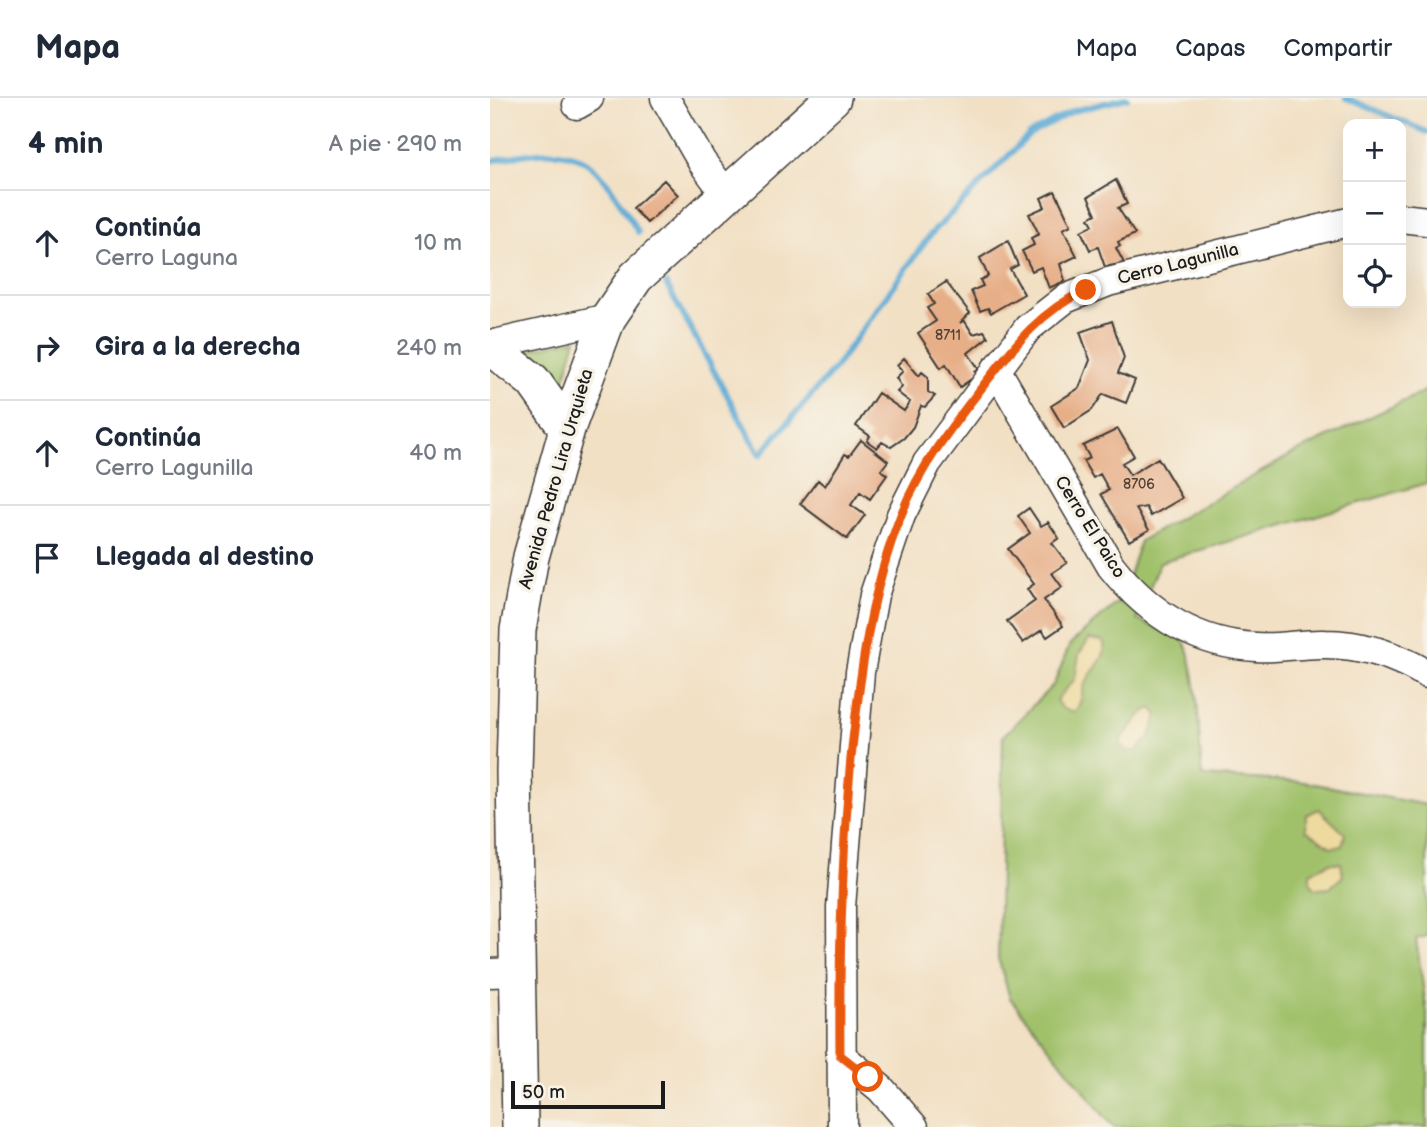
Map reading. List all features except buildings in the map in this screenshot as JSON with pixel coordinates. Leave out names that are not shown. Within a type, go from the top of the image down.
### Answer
[{"type":"main road","name":"Avenida Pedro Lira Urquieta","points":[[520,1127],[504,973],[514,771],[517,631],[531,557],[567,429],[608,318],[636,276],[726,194],[815,104]]},
{"type":"main road","points":[[490,346],[533,381],[567,429]]},
{"type":"street","points":[[665,98],[702,162],[726,194]]},
{"type":"street","points":[[1406,219],[1427,221]]},
{"type":"street","name":"Cerro Lagunilla","points":[[842,1127],[841,907],[848,789],[860,672],[874,595],[901,515],[927,463],[996,369],[1038,318],[1086,290],[1343,223]]},
{"type":"street","points":[[490,346],[608,318]]},
{"type":"street","name":"Cerro El Paico","points":[[996,369],[1111,566],[1135,594],[1163,618],[1194,634],[1223,643],[1258,648],[1342,645],[1402,661],[1427,674]]},
{"type":"street","points":[[840,1055],[881,1089],[914,1127]]},
{"type":"green space","points":[[576,339],[561,393],[520,352]]},
{"type":"green space","points":[[1427,390],[1427,483],[1160,562],[1137,620],[1184,640],[1196,689],[1202,776],[1304,782],[1427,805],[1427,936],[1416,939],[1427,1013],[1427,1127],[1113,1127],[1010,998],[998,958],[1003,736],[1054,684],[1070,644],[1122,599],[1140,541],[1294,453]]},
{"type":"sand","points":[[1089,639],[1103,641],[1104,652],[1085,684],[1077,709],[1075,712],[1069,711],[1056,700],[1075,679],[1079,654]]},
{"type":"sand","points":[[1152,708],[1158,715],[1149,738],[1136,751],[1126,751],[1121,744],[1121,738],[1143,713]]},
{"type":"sand","points":[[1319,809],[1345,834],[1342,846],[1331,847],[1306,830],[1306,815]]},
{"type":"sand","points":[[1330,863],[1341,863],[1343,876],[1330,888],[1315,889],[1310,882],[1310,872]]},
{"type":"waterway","points":[[666,284],[760,455],[834,369],[931,234],[1030,134],[1073,111],[1127,98]]},
{"type":"waterway","points":[[1346,98],[1427,132]]},
{"type":"waterway","points":[[490,161],[545,153],[565,154],[581,159],[608,185],[638,232]]},
{"type":"route","points":[[868,1077],[840,1055],[839,981],[849,776],[860,672],[874,595],[901,515],[927,463],[947,433],[1028,328],[1051,308],[1086,290]]}]
